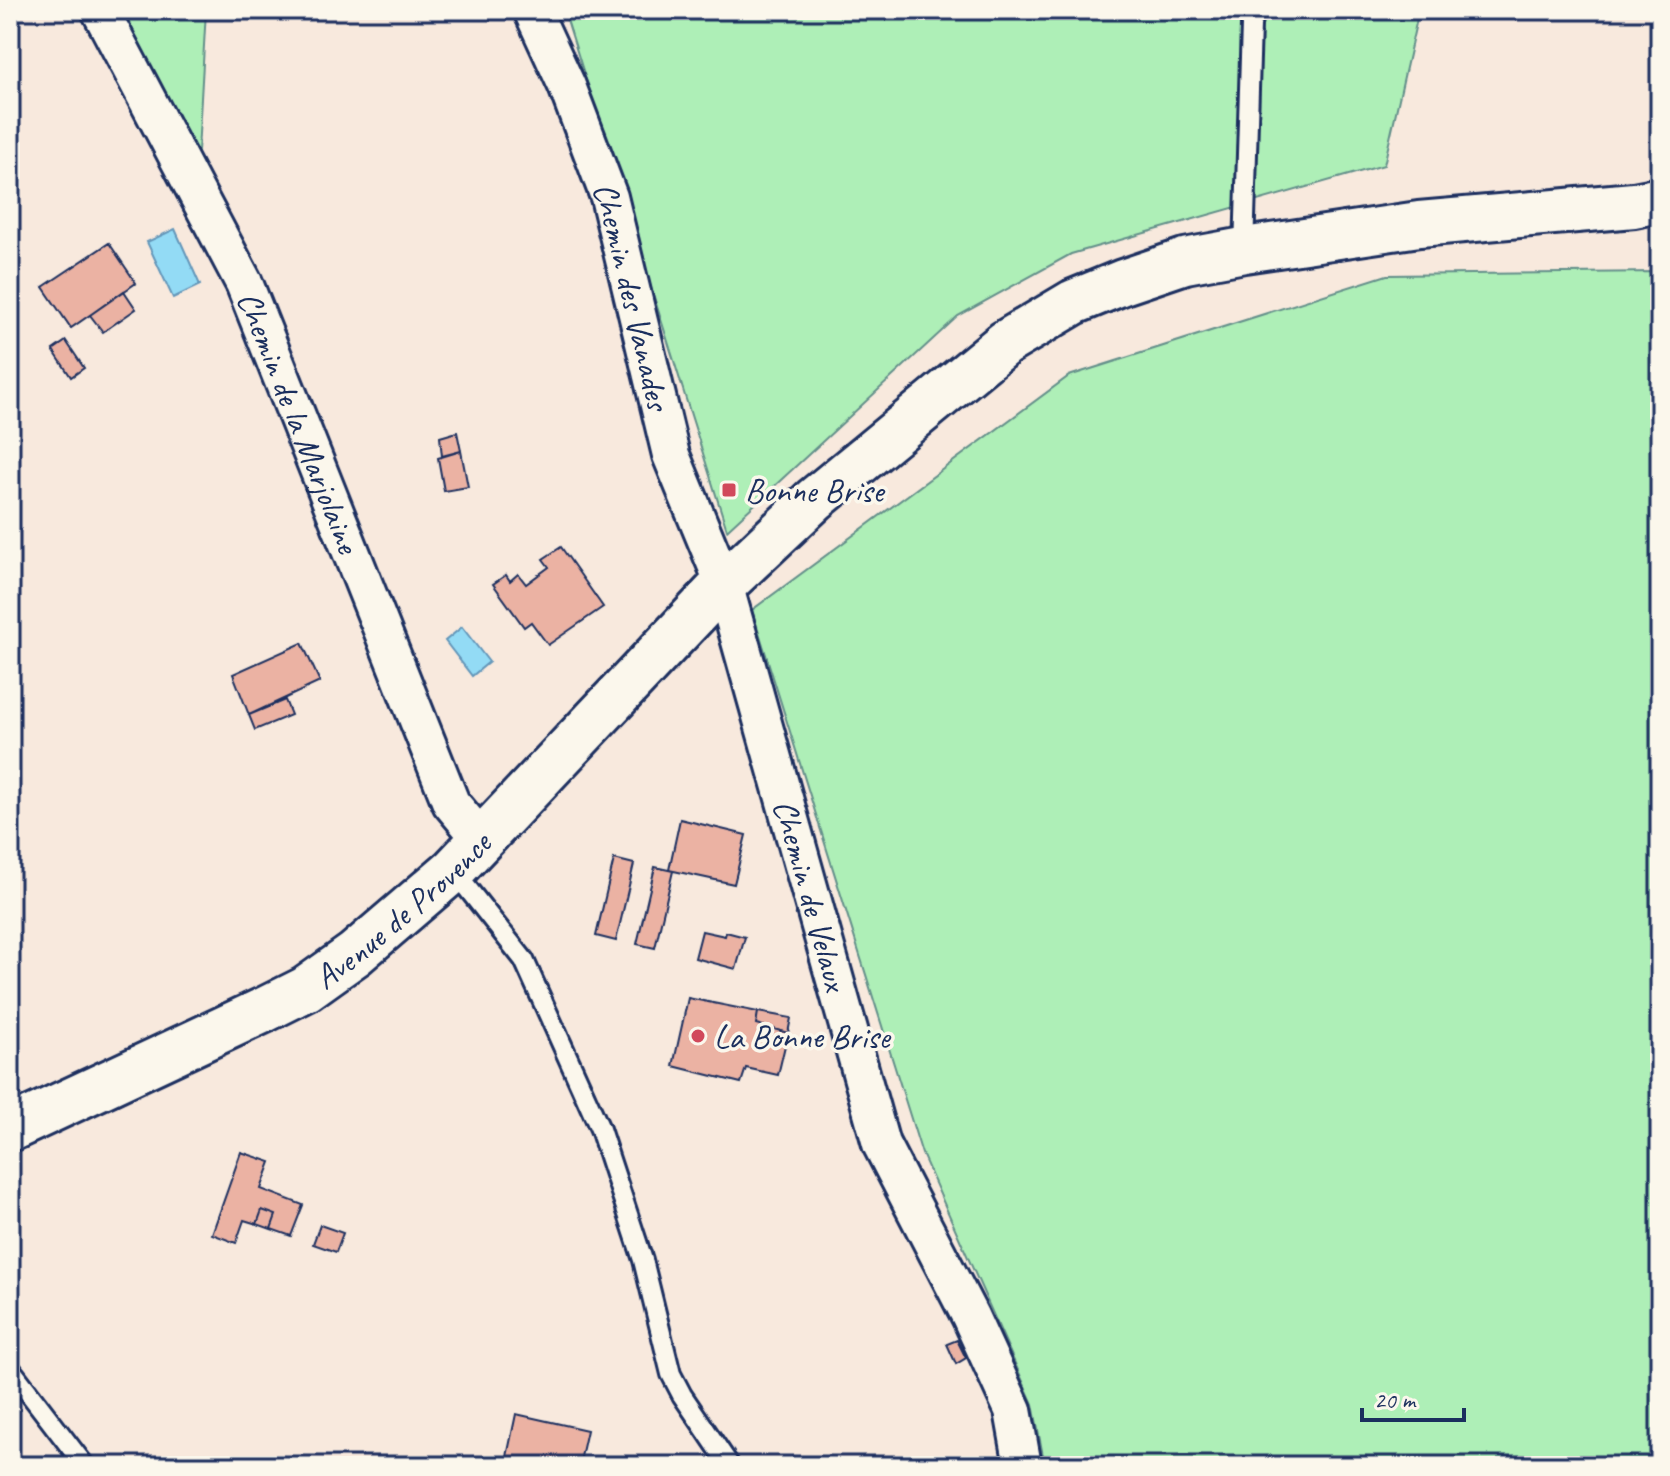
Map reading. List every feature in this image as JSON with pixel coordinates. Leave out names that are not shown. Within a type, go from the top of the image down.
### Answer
[{"type":"street","name":"Chemin de la Marjolaine","points":[[100,10],[244,283],[451,803],[468,855]]},
{"type":"street","name":"Chemin des Vanades","points":[[532,10],[567,86],[609,197],[671,455],[721,587]]},
{"type":"street","name":"Avenue de Provence","points":[[10,1129],[306,989],[355,954],[468,855],[721,587],[815,499],[1005,343],[1074,302],[1185,261],[1244,250],[1419,224],[1660,200]]},
{"type":"street","name":"Chemin de Velaux","points":[[721,587],[881,1144],[970,1316],[1013,1410],[1023,1466]]},
{"type":"lane","points":[[1244,250],[1254,10]]},
{"type":"lane","points":[[468,855],[524,960],[600,1129],[643,1260],[671,1374],[687,1404],[730,1466]]},
{"type":"lane","points":[[10,1368],[85,1466]]},
{"type":"green space","points":[[104,10],[206,10],[197,169]]},
{"type":"green space","points":[[564,10],[1419,10],[1384,165],[1071,254],[958,316],[727,530]]},
{"type":"green space","points":[[1660,272],[1660,1466],[1045,1466],[1033,1404],[922,1154],[752,610],[1069,376],[1387,275]]},
{"type":"water","points":[[175,229],[200,285],[173,298],[147,242]]},
{"type":"water","points":[[462,627],[489,662],[472,676],[445,641]]},
{"type":"building","points":[[109,243],[136,283],[71,328],[43,287]]},
{"type":"building","points":[[124,291],[136,309],[103,332],[90,315]]},
{"type":"building","points":[[66,341],[84,368],[71,377],[53,350]]},
{"type":"building","points":[[457,432],[461,451],[442,456],[440,437]]},
{"type":"building","points":[[461,451],[468,487],[444,491],[438,458]]},
{"type":"building","points":[[561,547],[603,607],[548,645],[531,622],[524,627],[493,584],[506,575],[510,581],[518,574],[526,584],[549,567],[543,559]]},
{"type":"building","points":[[302,643],[320,682],[249,715],[233,674]]},
{"type":"building","points":[[285,700],[291,715],[255,730],[249,715]]},
{"type":"building","points":[[680,819],[746,835],[734,884],[669,870]]},
{"type":"building","points":[[614,859],[634,864],[616,941],[596,936]]},
{"type":"building","points":[[655,867],[673,871],[655,948],[637,944]]},
{"type":"building","points":[[702,931],[745,937],[736,969],[695,958]]},
{"type":"building","points":[[688,998],[758,1012],[756,1024],[788,1033],[778,1075],[746,1068],[741,1083],[673,1066]]},
{"type":"building","points":[[758,1012],[791,1018],[788,1033],[756,1024]]},
{"type":"building","points":[[241,1152],[271,1162],[261,1189],[303,1205],[291,1236],[271,1229],[276,1215],[262,1210],[257,1224],[244,1220],[236,1243],[212,1234]]},
{"type":"building","points":[[262,1210],[276,1215],[271,1229],[257,1224]]},
{"type":"building","points":[[320,1225],[343,1233],[336,1252],[313,1244]]},
{"type":"building","points":[[957,1340],[966,1358],[956,1364],[947,1344]]},
{"type":"building","points":[[516,1414],[587,1430],[579,1466],[505,1466]]},
{"type":"place","name":"Bonne Brise","points":[[729,490]]},
{"type":"place","name":"La Bonne Brise","points":[[698,1036]]}]
